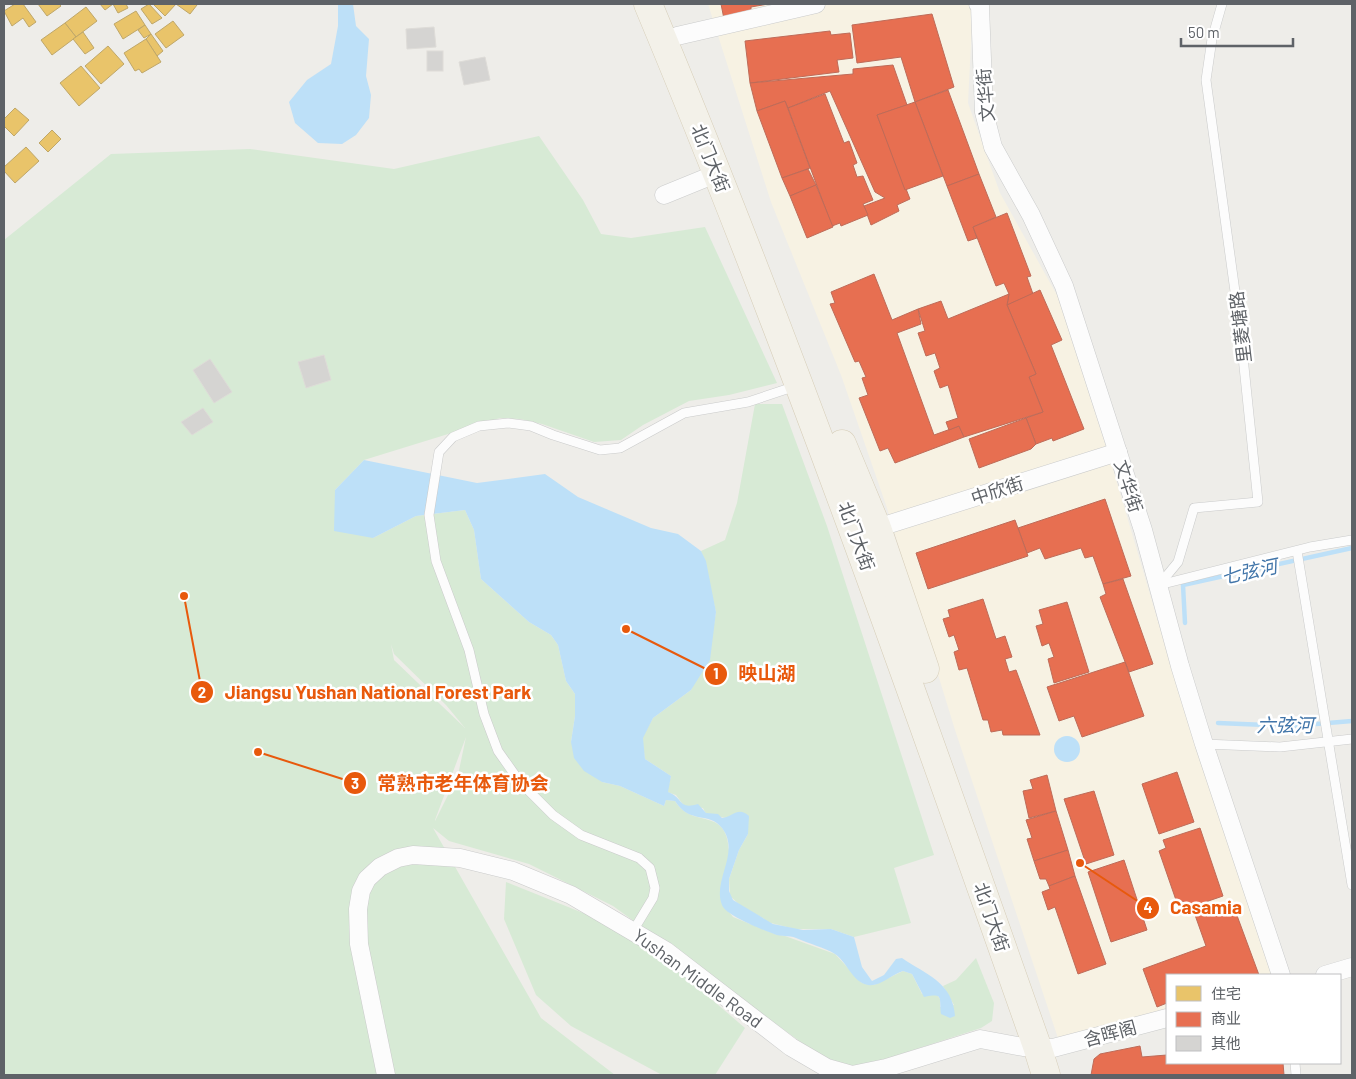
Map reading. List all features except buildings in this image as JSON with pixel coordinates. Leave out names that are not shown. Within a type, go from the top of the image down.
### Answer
[{"type":"main road","name":"北门大街","points":[[648,4],[801,384],[1045,1047],[1061,1075]]},
{"type":"main road","name":"北门大街","points":[[665,4],[704,110],[877,528],[1045,1047],[1046,1075]]},
{"type":"street","points":[[677,36],[816,4]]},
{"type":"street","name":"文华街","points":[[978,4],[980,6],[984,112],[993,147],[1031,215],[1064,286],[1118,452],[1204,744],[1280,974]]},
{"type":"street","points":[[664,195],[718,174]]},
{"type":"street","name":"中欣街","points":[[877,528],[1118,452]]},
{"type":"street","name":"Yushan Middle Road","points":[[386,1075],[359,944],[358,909],[364,885],[380,867],[398,858],[413,855],[460,858],[513,871],[571,895],[666,951],[791,1047],[827,1068],[852,1075],[886,1068],[980,1039],[1022,1047],[1045,1047]]},
{"type":"street","points":[[1328,974],[1352,967]]},
{"type":"street","name":"含晖阁","points":[[1045,1047],[1166,1018]]},
{"type":"lane","name":"里菱塘路","points":[[1158,586],[1178,562],[1194,508],[1258,502],[1240,328],[1206,80],[1212,39],[1222,4]]},
{"type":"lane","points":[[633,931],[652,898],[655,888],[650,868],[639,858],[581,835],[553,815],[520,782],[498,751],[484,714],[470,650],[436,561],[429,515],[439,452],[454,437],[479,426],[508,424],[531,426],[553,436],[600,450],[620,448],[684,413],[748,402],[801,384]]},
{"type":"lane","points":[[1158,586],[1297,551],[1352,540]]},
{"type":"lane","points":[[1297,551],[1352,885]]},
{"type":"lane","points":[[1204,744],[1280,747],[1352,740]]},
{"type":"shaded area","points":[[708,4],[973,4],[968,103],[1000,193],[1058,297],[1110,459],[1172,669],[1271,974],[1166,974],[1166,1015],[1058,1038],[955,730],[887,508],[841,375],[771,202]]},
{"type":"green space","points":[[539,136],[583,200],[601,234],[631,238],[705,227],[777,383],[729,395],[689,401],[643,425],[621,440],[594,442],[542,424],[520,419],[500,418],[364,460],[335,490],[373,538],[416,516],[465,510],[474,530],[481,579],[529,622],[551,635],[558,645],[566,681],[575,694],[575,716],[571,742],[602,782],[620,786],[664,806],[666,800],[675,801],[682,810],[690,815],[716,823],[722,828],[727,837],[729,851],[721,901],[733,917],[775,934],[835,954],[862,983],[874,985],[903,971],[912,974],[922,994],[937,995],[940,999],[940,1007],[954,1005],[943,986],[956,980],[976,958],[994,1003],[992,1021],[981,1028],[861,1067],[849,1069],[827,1061],[613,906],[529,864],[449,841],[433,828],[541,1018],[615,1075],[4,1075],[4,240],[111,154],[250,149],[394,169]],"holes":[[[391,644],[394,654],[446,705],[465,728],[394,660]],[[466,737],[458,775],[435,821],[435,820]]]},
{"type":"green space","points":[[755,404],[782,404],[827,526],[934,855],[894,868],[911,923],[854,937],[831,929],[795,929],[767,922],[742,907],[730,896],[729,879],[739,850],[748,834],[726,818],[706,814],[703,808],[684,806],[676,795],[667,792],[671,776],[645,759],[642,738],[653,718],[691,690],[712,636],[716,612],[701,551],[725,540],[737,503]]},
{"type":"green space","points":[[506,882],[593,917],[660,955],[745,1028],[715,1075],[662,1075],[571,1026],[536,995],[504,919]]},
{"type":"water","points":[[338,4],[353,4],[356,26],[369,39],[366,76],[371,95],[369,118],[356,135],[342,144],[318,143],[295,123],[289,102],[307,80],[331,64],[338,26]]},
{"type":"water","points":[[364,460],[477,483],[545,474],[578,497],[651,528],[678,534],[701,551],[706,561],[716,612],[710,660],[691,690],[653,718],[643,738],[645,759],[671,776],[668,792],[687,806],[698,804],[706,813],[718,814],[722,818],[739,812],[749,816],[748,834],[739,850],[729,879],[729,891],[733,900],[773,924],[803,930],[831,929],[854,937],[862,967],[872,981],[884,975],[896,959],[902,958],[928,974],[943,987],[953,1004],[955,1016],[950,1018],[941,1014],[938,996],[924,997],[912,974],[903,971],[877,984],[868,985],[858,980],[835,954],[793,937],[777,935],[762,929],[737,918],[725,909],[720,896],[720,886],[729,847],[727,837],[717,823],[687,813],[675,801],[666,800],[664,806],[620,786],[602,782],[584,771],[574,758],[571,742],[575,716],[575,694],[566,681],[558,645],[551,635],[529,622],[481,579],[474,530],[465,510],[416,516],[373,538],[334,531],[335,490]]},
{"type":"water","points":[[1067,736],[1076,740],[1080,749],[1076,758],[1067,762],[1058,758],[1054,749],[1058,740]]},
{"type":"waterway","name":"七弦河","points":[[1185,623],[1183,585],[1352,548]]},
{"type":"waterway","name":"六弦河","points":[[1218,723],[1292,726],[1352,721]]},
{"type":"place","name":"Jiangsu Yushan National Forest Park","points":[[184,596]]},
{"type":"place","name":"映山湖","points":[[626,629]]},
{"type":"place","name":"常熟市老年体育协会","points":[[258,752]]},
{"type":"place","name":"Casamia","points":[[1080,863]]}]
